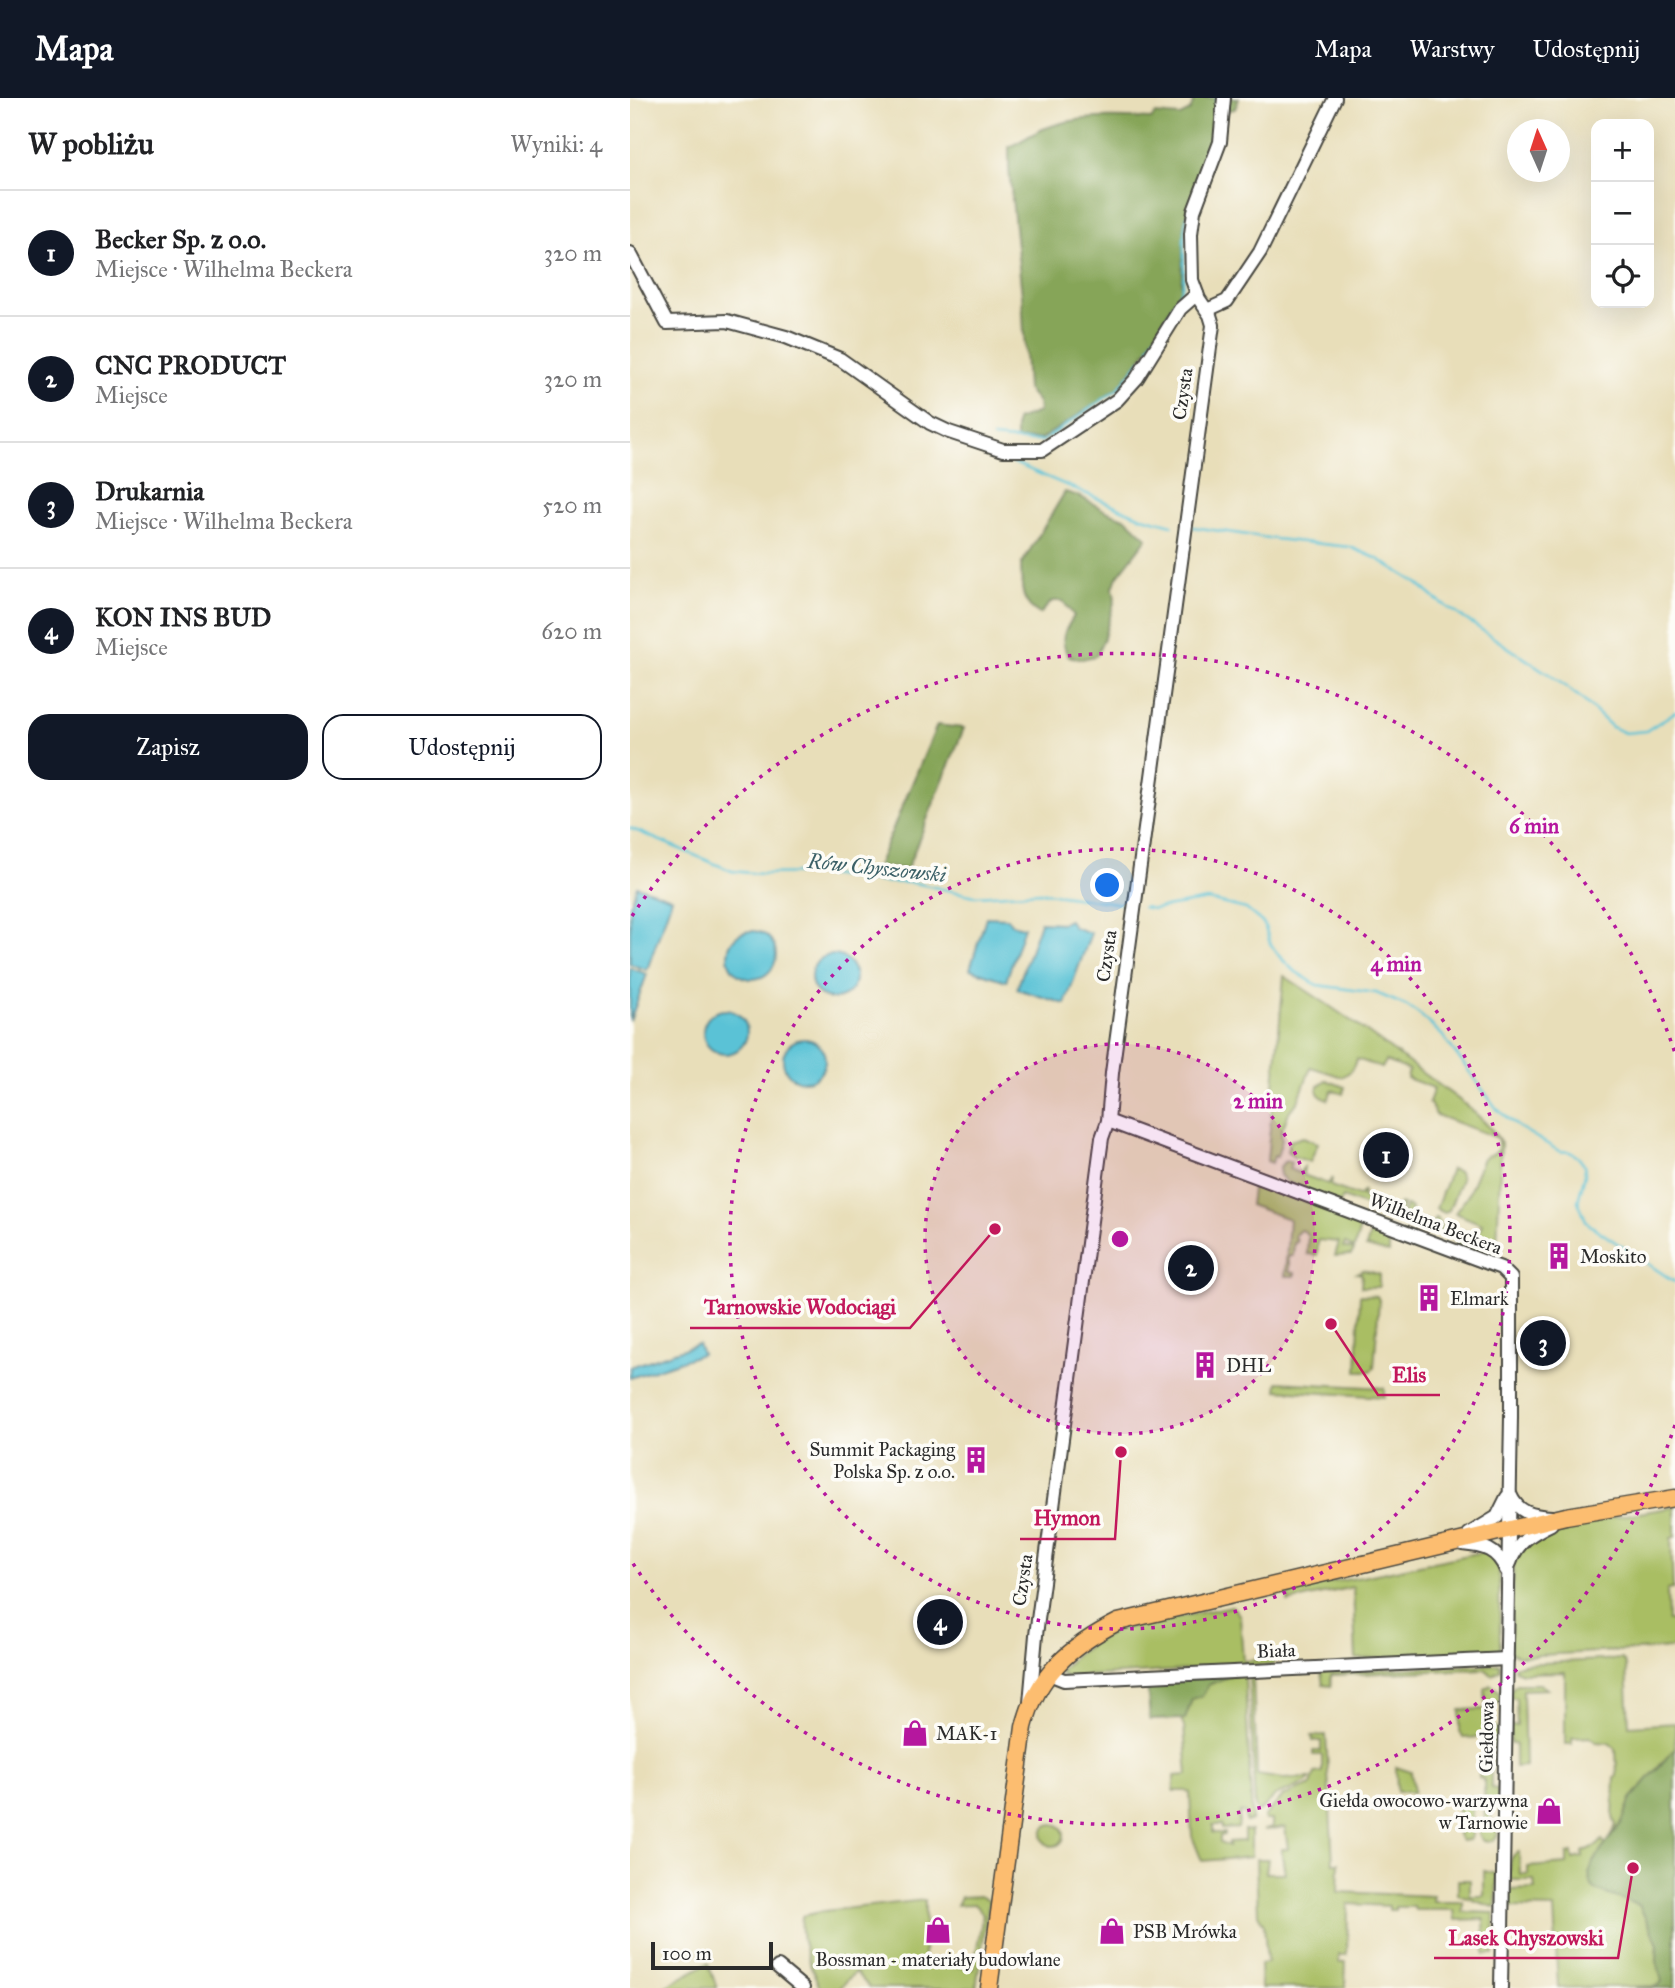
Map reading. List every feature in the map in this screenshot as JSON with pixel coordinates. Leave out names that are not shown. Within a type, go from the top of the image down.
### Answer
[{"type":"main road","name":"Czysta","points":[[989,1988],[1024,1727],[1030,1704],[1053,1669],[1078,1645],[1118,1622],[1566,1516],[1675,1498]]},
{"type":"street","name":"Czysta","points":[[1030,1704],[1034,1654],[1102,1138],[1108,1121],[1113,1059],[1213,325],[1192,281],[1194,211],[1220,142],[1224,98]]},
{"type":"street","points":[[1207,310],[1227,301],[1260,252],[1335,98]]},
{"type":"street","points":[[630,253],[667,323],[727,321],[817,348],[840,359],[930,423],[1003,450],[1042,450],[1118,400],[1137,378],[1180,309],[1197,294]]},
{"type":"street","name":"Wilhelma Beckera","points":[[1108,1121],[1501,1268],[1511,1278],[1513,1293],[1508,1530]]},
{"type":"street","points":[[1509,1492],[1517,1506],[1525,1512],[1549,1517],[1566,1516]]},
{"type":"street","points":[[1450,1543],[1497,1517],[1509,1492]]},
{"type":"street","points":[[1508,1574],[1511,1560],[1521,1541],[1566,1516]]},
{"type":"street","name":"Giełdowa","points":[[1501,1988],[1508,1530]]},
{"type":"street","points":[[1450,1543],[1487,1548],[1498,1556],[1508,1574]]},
{"type":"street","name":"Biała","points":[[1034,1654],[1064,1680],[1507,1659]]},
{"type":"street","points":[[778,1967],[803,1988]]},
{"type":"green space","points":[[1195,98],[1239,98],[1235,109],[1215,113],[1210,150],[1185,222],[1181,289],[1144,355],[1118,388],[1041,439],[1016,440],[1016,420],[1039,412],[1038,402],[1027,389],[1009,147],[1043,129],[1070,121],[1151,119],[1155,114],[1180,116],[1190,111]]},
{"type":"green space","points":[[1065,492],[1127,519],[1147,538],[1117,577],[1113,588],[1115,599],[1096,656],[1082,659],[1068,656],[1065,650],[1064,635],[1074,616],[1063,601],[1052,601],[1040,614],[1028,605],[1022,587],[1021,565]]},
{"type":"green space","points":[[937,725],[964,728],[907,869],[877,866]]},
{"type":"green space","points":[[1284,976],[1356,1024],[1454,1096],[1483,1120],[1498,1138],[1436,1115],[1429,1102],[1434,1088],[1407,1078],[1409,1070],[1386,1061],[1382,1068],[1357,1059],[1351,1071],[1342,1077],[1311,1067],[1298,1102],[1290,1110],[1281,1132],[1282,1140],[1277,1157],[1274,1156],[1272,1163],[1267,1161]]},
{"type":"green space","points":[[1326,1080],[1345,1087],[1343,1094],[1332,1090],[1328,1100],[1321,1097],[1318,1094],[1318,1086]]},
{"type":"green space","points":[[1303,1137],[1318,1143],[1310,1162],[1292,1156],[1287,1151],[1290,1141]]},
{"type":"green space","points":[[1498,1139],[1501,1143],[1497,1247],[1503,1248],[1490,1258],[1463,1248],[1453,1240],[1451,1234],[1452,1227],[1458,1233],[1454,1239],[1461,1242],[1463,1237],[1459,1230],[1478,1235],[1482,1224],[1455,1213],[1468,1195],[1483,1158],[1498,1151]]},
{"type":"green space","points":[[1288,1161],[1291,1163],[1289,1169],[1299,1173],[1304,1167],[1303,1175],[1328,1184],[1332,1178],[1331,1186],[1359,1196],[1364,1190],[1362,1197],[1396,1211],[1400,1204],[1403,1205],[1398,1219],[1343,1197],[1340,1203],[1286,1182],[1280,1175],[1279,1168]]},
{"type":"green space","points":[[1451,1169],[1459,1172],[1461,1179],[1449,1210],[1445,1213],[1436,1209]]},
{"type":"green space","points":[[1259,1184],[1356,1219],[1360,1228],[1354,1249],[1345,1243],[1343,1247],[1354,1250],[1351,1255],[1335,1256],[1339,1242],[1318,1240],[1317,1255],[1307,1254],[1308,1236],[1300,1230],[1295,1235],[1297,1242],[1294,1243],[1293,1256],[1289,1256],[1289,1272],[1295,1273],[1295,1276],[1285,1276],[1289,1219],[1250,1205],[1252,1189]]},
{"type":"green space","points":[[1406,1206],[1411,1208],[1409,1215],[1432,1224],[1435,1218],[1438,1219],[1442,1228],[1437,1233],[1401,1220]]},
{"type":"green space","points":[[1379,1228],[1397,1233],[1405,1245],[1389,1240],[1389,1253],[1366,1247],[1371,1231]]},
{"type":"green space","points":[[1363,1270],[1379,1274],[1379,1287],[1361,1287],[1362,1274],[1357,1273]]},
{"type":"green space","points":[[1360,1295],[1377,1296],[1379,1300],[1374,1368],[1371,1371],[1357,1371]]},
{"type":"green space","points":[[1278,1382],[1384,1388],[1384,1397],[1277,1390]]},
{"type":"green space","points":[[1675,1507],[1675,1537],[1671,1538],[1673,1589],[1667,1590],[1668,1621],[1675,1621],[1675,1648],[1519,1656],[1510,1652],[1514,1563],[1526,1544],[1542,1535],[1614,1517]]},
{"type":"green space","points":[[1486,1551],[1499,1563],[1500,1649],[1497,1654],[1356,1659],[1353,1587],[1288,1602],[1289,1590]]},
{"type":"green space","points":[[1232,1606],[1240,1616],[1243,1661],[1274,1659],[1274,1665],[1067,1677],[1059,1673],[1076,1655],[1098,1639],[1121,1629]]},
{"type":"green space","points":[[1622,1659],[1626,1665],[1629,1726],[1675,1723],[1675,1748],[1631,1799],[1622,1822],[1609,1839],[1616,1825],[1613,1817],[1617,1776],[1616,1749],[1609,1743],[1596,1742],[1590,1737],[1572,1738],[1572,1744],[1565,1744],[1565,1672],[1523,1673],[1514,1667],[1522,1664]]},
{"type":"green space","points":[[1500,1664],[1500,1670],[1492,1675],[1485,1669],[1331,1675],[1331,1686],[1323,1685],[1321,1672]]},
{"type":"green space","points":[[1231,1675],[1244,1675],[1245,1679],[1252,1820],[1246,1822],[1245,1813],[1240,1812],[1238,1828],[1222,1829],[1222,1825],[1213,1825],[1213,1833],[1225,1833],[1220,1836],[1220,1842],[1229,1846],[1229,1842],[1244,1841],[1244,1830],[1251,1831],[1251,1857],[1202,1861],[1192,1836],[1190,1793],[1174,1791],[1174,1776],[1188,1775],[1181,1719],[1185,1719],[1192,1699],[1201,1696],[1208,1685]]},
{"type":"green space","points":[[1231,1675],[1208,1685],[1203,1695],[1192,1699],[1185,1719],[1150,1720],[1147,1682]]},
{"type":"green space","points":[[1249,1675],[1253,1675],[1257,1775],[1283,1779],[1310,1778],[1306,1783],[1275,1796],[1259,1812],[1255,1807]]},
{"type":"green space","points":[[1517,1684],[1540,1684],[1547,1689],[1523,1690],[1525,1766],[1515,1767],[1515,1744],[1510,1744],[1510,1726],[1517,1726],[1516,1698],[1511,1698],[1510,1690]]},
{"type":"green space","points":[[1491,1685],[1499,1691],[1499,1702],[1492,1702],[1492,1727],[1499,1728],[1498,1745],[1493,1745],[1493,1750],[1486,1750],[1485,1737],[1463,1738],[1460,1731],[1460,1710],[1486,1709],[1485,1689]]},
{"type":"green space","points":[[1326,1735],[1333,1863],[1339,1863],[1338,1892],[1433,1896],[1433,1902],[1463,1902],[1463,1912],[1495,1913],[1494,1954],[1485,1954],[1484,1919],[1455,1920],[1454,1910],[1395,1907],[1395,1910],[1389,1910],[1389,1906],[1348,1904],[1347,1955],[1339,1955],[1339,1962],[1346,1962],[1345,1988],[1261,1988],[1260,1964],[1267,1963],[1264,1925],[1258,1914],[1256,1859],[1268,1859],[1266,1873],[1285,1873],[1281,1849],[1288,1849],[1285,1827],[1263,1830],[1272,1827],[1272,1820],[1265,1820],[1264,1817],[1283,1796],[1311,1785],[1315,1773],[1322,1772],[1322,1755],[1313,1755],[1313,1751],[1321,1751],[1321,1741],[1313,1741],[1312,1736]]},
{"type":"green space","points":[[1675,1748],[1675,1988],[1654,1988],[1662,1982],[1657,1961],[1658,1944],[1639,1905],[1597,1891],[1592,1886],[1589,1874],[1593,1862],[1622,1822],[1631,1799]]},
{"type":"green space","points":[[1396,1767],[1411,1772],[1414,1792],[1397,1792]]},
{"type":"green space","points":[[1482,1768],[1491,1768],[1491,1788],[1498,1789],[1498,1806],[1491,1807],[1491,1823],[1498,1822],[1497,1836],[1492,1841],[1482,1840],[1479,1834],[1479,1825],[1485,1822],[1484,1779],[1479,1778]]},
{"type":"green space","points":[[1472,1799],[1472,1836],[1469,1840],[1462,1841],[1458,1836],[1458,1800]]},
{"type":"green space","points":[[1053,1824],[1061,1827],[1064,1835],[1061,1843],[1053,1846],[1045,1843],[1042,1835],[1045,1827]]},
{"type":"green space","points":[[1602,1840],[1606,1844],[1593,1862],[1598,1891],[1639,1904],[1658,1944],[1657,1961],[1663,1977],[1659,1986],[1558,1988],[1554,1908],[1510,1907],[1510,1890],[1535,1889],[1534,1880],[1510,1880],[1510,1864],[1515,1854],[1519,1852],[1520,1874],[1528,1874],[1528,1867],[1567,1864],[1567,1854],[1572,1853],[1573,1859],[1583,1857],[1583,1852]]},
{"type":"green space","points":[[1484,1871],[1497,1874],[1494,1907],[1458,1895],[1458,1880],[1470,1880],[1470,1896],[1484,1896]]},
{"type":"green space","points":[[980,1896],[989,1901],[976,1988],[870,1988],[855,1972],[840,1988],[820,1988],[804,1944],[802,1916],[824,1911],[925,1900],[924,1960],[973,1969],[983,1914],[974,1904],[957,1905],[961,1897]]},
{"type":"green space","points":[[708,1963],[717,1988],[663,1988]]},
{"type":"water","points":[[637,886],[672,898],[647,970],[630,964],[630,906]]},
{"type":"water","points":[[986,917],[1007,918],[1011,924],[1024,927],[1006,981],[970,969]]},
{"type":"water","points":[[1069,920],[1073,927],[1091,933],[1065,1004],[1017,989],[1040,922],[1062,923]]},
{"type":"water","points":[[752,931],[769,938],[776,955],[769,972],[752,979],[735,972],[728,955],[735,938]]},
{"type":"water","points":[[833,955],[849,961],[855,977],[849,993],[833,999],[817,993],[811,977],[817,961]]},
{"type":"water","points":[[630,968],[647,974],[630,1021]]},
{"type":"water","points":[[725,1010],[734,1011],[741,1016],[746,1023],[746,1041],[741,1048],[734,1053],[725,1054],[716,1053],[709,1048],[704,1041],[703,1032],[704,1023],[709,1016],[716,1011]]},
{"type":"water","points":[[804,1039],[819,1045],[825,1060],[819,1075],[804,1081],[789,1075],[783,1060],[789,1045]]},
{"type":"water","points":[[698,1344],[702,1354],[630,1378],[630,1367]]},
{"type":"waterway","points":[[1209,154],[1214,140],[1217,98]]},
{"type":"waterway","points":[[1162,327],[1182,289],[1187,217]]},
{"type":"waterway","points":[[1149,348],[1156,336]]},
{"type":"waterway","points":[[993,438],[1043,441],[1118,389],[1141,360]]},
{"type":"waterway","points":[[988,452],[1139,516],[1172,525]]},
{"type":"waterway","points":[[1193,527],[1350,547],[1376,558],[1417,583],[1438,601],[1550,675],[1582,699],[1612,727],[1625,733],[1646,731],[1675,712]]},
{"type":"waterway","name":"Rów Chyszowski","points":[[630,828],[732,871],[761,874],[813,873],[882,882],[915,883],[975,896],[1041,892],[1129,905]]},
{"type":"waterway","name":"Rów Chyszowski","points":[[1143,907],[1153,909],[1208,900],[1246,909],[1264,924],[1270,943],[1279,956],[1293,970],[1317,985],[1376,993],[1407,1006],[1420,1015],[1442,1035],[1497,1109],[1517,1126],[1559,1151],[1570,1152],[1578,1157],[1584,1165],[1585,1174],[1578,1201],[1587,1223],[1675,1282]]},
{"type":"place","name":"Becker Sp. z o.o.","points":[[1386,1155]]},
{"type":"place","name":"Tarnowskie Wodociągi","points":[[995,1229]]},
{"type":"place","name":"Moskito","points":[[1559,1256]]},
{"type":"place","name":"CNC PRODUCT","points":[[1191,1268]]},
{"type":"place","name":"Elmark","points":[[1429,1298]]},
{"type":"place","name":"Elis","points":[[1331,1324]]},
{"type":"place","name":"Drukarnia","points":[[1543,1343]]},
{"type":"place","name":"DHL","points":[[1205,1365]]},
{"type":"place","name":"Hymon","points":[[1121,1452]]},
{"type":"place","name":"Summit Packaging Polska Sp. z o.o.","points":[[976,1460]]},
{"type":"place","name":"KON INS BUD","points":[[940,1622]]},
{"type":"place","name":"MAK-1","points":[[915,1733]]},
{"type":"place","name":"Giełda owocowo-warzywna w Tarnowie","points":[[1549,1811]]},
{"type":"place","name":"Lasek Chyszowski","points":[[1633,1868]]},
{"type":"place","name":"Bossman - materiały budowlane","points":[[938,1930]]},
{"type":"place","name":"PSB Mrówka","points":[[1112,1931]]}]
